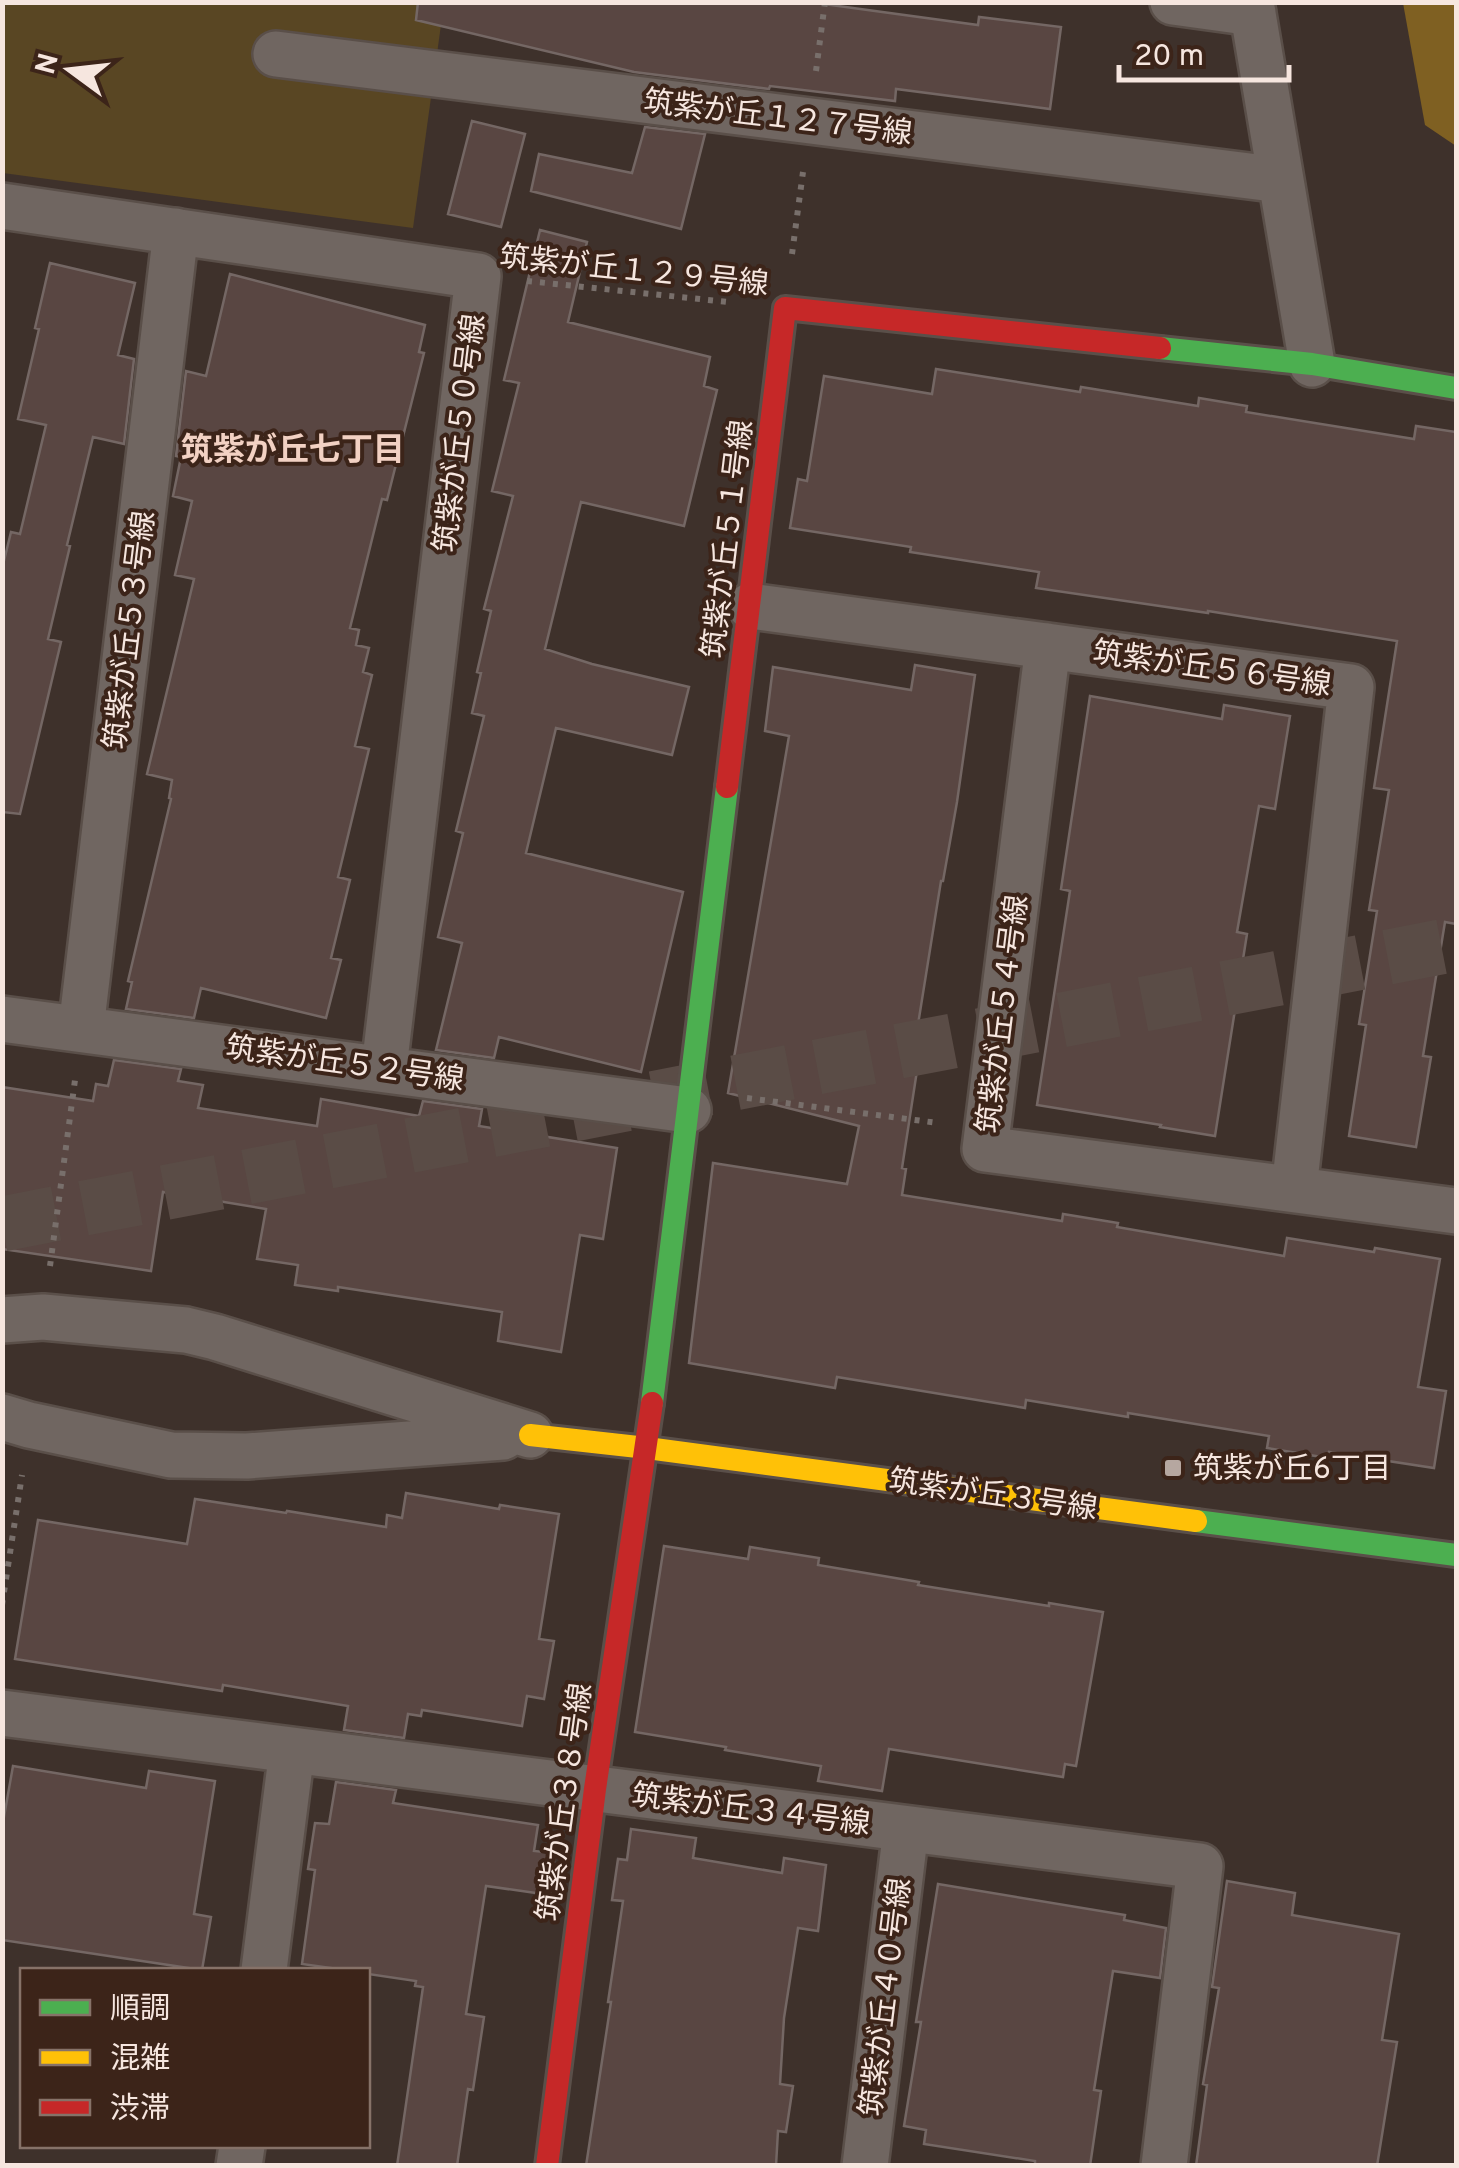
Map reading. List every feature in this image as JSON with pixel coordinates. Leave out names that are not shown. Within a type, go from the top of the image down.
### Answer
[{"type":"street","points":[[1173,2],[1252,8],[1312,364]]},
{"type":"street","name":"筑紫が丘１２７号線","points":[[276,54],[1281,180]]},
{"type":"street","name":"筑紫が丘５０号線","points":[[2,206],[478,276],[384,1068]]},
{"type":"street","name":"筑紫が丘５３号線","points":[[81,1029],[176,231]]},
{"type":"street","points":[[785,308],[1312,364],[1456,388]]},
{"type":"street","name":"筑紫が丘５１号線","points":[[647,1448],[785,308]]},
{"type":"street","name":"筑紫が丘５６号線","points":[[750,606],[1351,686],[1294,1190]]},
{"type":"street","name":"筑紫が丘５４号線","points":[[1048,646],[985,1149],[1456,1211]]},
{"type":"street","name":"筑紫が丘５２号線","points":[[2,1019],[384,1068],[690,1100]]},
{"type":"street","name":"筑紫が丘３号線","points":[[23,1318],[186,1330],[530,1435]]},
{"type":"street","name":"筑紫が丘３号線","points":[[16,1420],[171,1454],[209,1456],[530,1435],[1456,1555]]},
{"type":"street","name":"筑紫が丘３８号線","points":[[547,2166],[594,1789],[647,1448]]},
{"type":"street","name":"筑紫が丘３４号線","points":[[2,1713],[1200,1866],[1164,2166]]},
{"type":"street","points":[[264,1968],[292,1750]]},
{"type":"street","name":"筑紫が丘４０号線","points":[[865,2166],[906,1828]]},
{"type":"path","name":"筑紫が丘１２９号線","points":[[478,276],[785,308]]},
{"type":"path","points":[[23,1318],[81,1029]]},
{"type":"path","points":[[690,1100],[987,1130]]},
{"type":"path","points":[[2,1605],[16,1420]]},
{"type":"shaded area","points":[[3,3],[444,3],[413,228],[3,173]]},
{"type":"shaded area","points":[[1403,3],[1456,3],[1456,146],[1425,125]]},
{"type":"building","points":[[418,2],[809,2],[978,25],[979,17],[1061,27],[1050,109],[896,89],[895,101],[634,72],[416,20]]},
{"type":"building","points":[[472,121],[525,134],[501,227],[448,214]]},
{"type":"building","points":[[645,127],[705,134],[681,229],[531,191],[539,154],[632,173]]},
{"type":"building","points":[[540,230],[587,242],[568,322],[710,357],[704,386],[717,390],[684,526],[581,502],[545,649],[689,687],[672,755],[556,728],[526,853],[683,892],[641,1072],[499,1037],[494,1058],[436,1050],[462,943],[438,937],[463,833],[456,831],[484,716],[472,713],[491,611],[484,609],[513,496],[492,491],[519,383],[504,380]]},
{"type":"building","points":[[50,263],[135,283],[118,355],[134,359],[124,444],[93,437],[48,639],[61,642],[20,814],[2,812],[2,569],[11,532],[20,534],[46,425],[18,419]]},
{"type":"building","points":[[230,274],[425,325],[419,352],[424,353],[350,628],[359,630],[356,645],[369,648],[363,672],[372,675],[355,746],[369,749],[338,877],[350,880],[331,958],[341,960],[326,1018],[201,988],[194,1018],[126,1009],[132,982],[128,981],[171,799],[172,780],[147,774],[194,579],[175,575],[192,501],[173,496],[181,457],[176,456],[186,371],[206,376]]},
{"type":"building","points":[[936,369],[1198,406],[1199,398],[1247,406],[1246,412],[1414,439],[1416,426],[1456,432],[1456,924],[1445,922],[1423,1056],[1431,1057],[1416,1147],[1349,1136],[1366,1025],[1359,1024],[1377,911],[1369,910],[1389,790],[1374,788],[1397,641],[1036,588],[1039,572],[790,528],[798,479],[807,481],[824,376],[932,394]]},
{"type":"building","points":[[915,665],[975,675],[916,1037],[922,1038],[902,1168],[906,1169],[902,1195],[1062,1221],[1063,1214],[1284,1256],[1287,1238],[1440,1259],[1418,1387],[1446,1391],[1434,1468],[1329,1452],[1328,1458],[1267,1448],[1269,1436],[1128,1413],[1128,1417],[1026,1400],[1025,1408],[837,1377],[835,1388],[689,1363],[713,1163],[847,1184],[859,1126],[728,1093],[789,736],[765,731],[773,667],[911,690]]},
{"type":"building","points":[[1090,696],[1222,719],[1224,705],[1290,716],[1275,809],[1259,806],[1237,932],[1247,934],[1215,1136],[1037,1105],[1070,891],[1061,889]]},
{"type":"building","points":[[114,1060],[181,1069],[178,1081],[203,1085],[198,1108],[317,1126],[321,1099],[419,1116],[423,1101],[482,1109],[479,1126],[617,1148],[603,1239],[580,1235],[561,1352],[498,1341],[502,1312],[338,1287],[338,1291],[295,1285],[298,1265],[257,1259],[266,1209],[163,1192],[151,1271],[2,1249],[2,1087],[93,1101],[96,1084],[108,1086]]},
{"type":"building","points":[[406,1493],[499,1509],[500,1505],[559,1514],[539,1639],[554,1641],[544,1699],[527,1696],[522,1726],[422,1710],[421,1716],[408,1714],[404,1738],[344,1730],[348,1706],[223,1685],[222,1691],[15,1659],[38,1520],[187,1544],[195,1499],[386,1527],[387,1515],[402,1518]]},
{"type":"building","points":[[664,1546],[748,1559],[750,1547],[819,1558],[818,1565],[919,1582],[918,1585],[1103,1612],[1076,1766],[1065,1764],[1063,1777],[889,1749],[882,1791],[818,1781],[821,1766],[635,1732]]},
{"type":"building","points":[[13,1766],[146,1788],[149,1771],[215,1781],[194,1914],[211,1917],[202,1968],[2,1940],[2,1828]]},
{"type":"building","points":[[336,1782],[396,1790],[393,1803],[538,1825],[534,1851],[555,1853],[550,1895],[486,1886],[466,2014],[484,2017],[457,2166],[397,2166],[423,1987],[415,1986],[416,1981],[370,1974],[370,1968],[302,1964],[315,1870],[308,1869],[315,1823],[329,1824]]},
{"type":"building","points":[[631,1829],[696,1838],[693,1858],[782,1873],[784,1858],[826,1865],[818,1931],[798,1928],[784,2018],[780,2084],[793,2086],[786,2132],[778,2131],[776,2166],[586,2166],[623,1901],[612,1900],[618,1859],[627,1860]]},
{"type":"building","points":[[1227,1881],[1295,1893],[1292,1915],[1399,1934],[1382,2040],[1397,2042],[1377,2166],[1196,2166],[1207,2085],[1203,2084],[1219,1988],[1212,1987]]},
{"type":"building","points":[[938,1884],[1125,1915],[1124,1920],[1166,1928],[1160,1978],[1113,1971],[1094,2090],[1101,2091],[1090,2166],[1035,2166],[1035,2161],[924,2144],[926,2130],[904,2126]]},
{"type":"tunnel","points":[[2,1224],[1456,944]]},
{"type":"traffic: fast","points":[[1160,348],[1312,364],[1456,388]]},
{"type":"traffic: fast","points":[[652,1403],[727,787]]},
{"type":"traffic: fast","points":[[1196,1521],[1456,1555]]},
{"type":"traffic: slow","points":[[530,1435],[1196,1521]]},
{"type":"traffic: jam","points":[[727,787],[785,308],[1160,348]]},
{"type":"traffic: jam","points":[[547,2166],[595,1789],[652,1403]]},
{"type":"place","name":"筑紫が丘6丁目","points":[[1173,1468]]},
{"type":"district","name":"筑紫が丘七丁目","points":[[293,449]]}]
